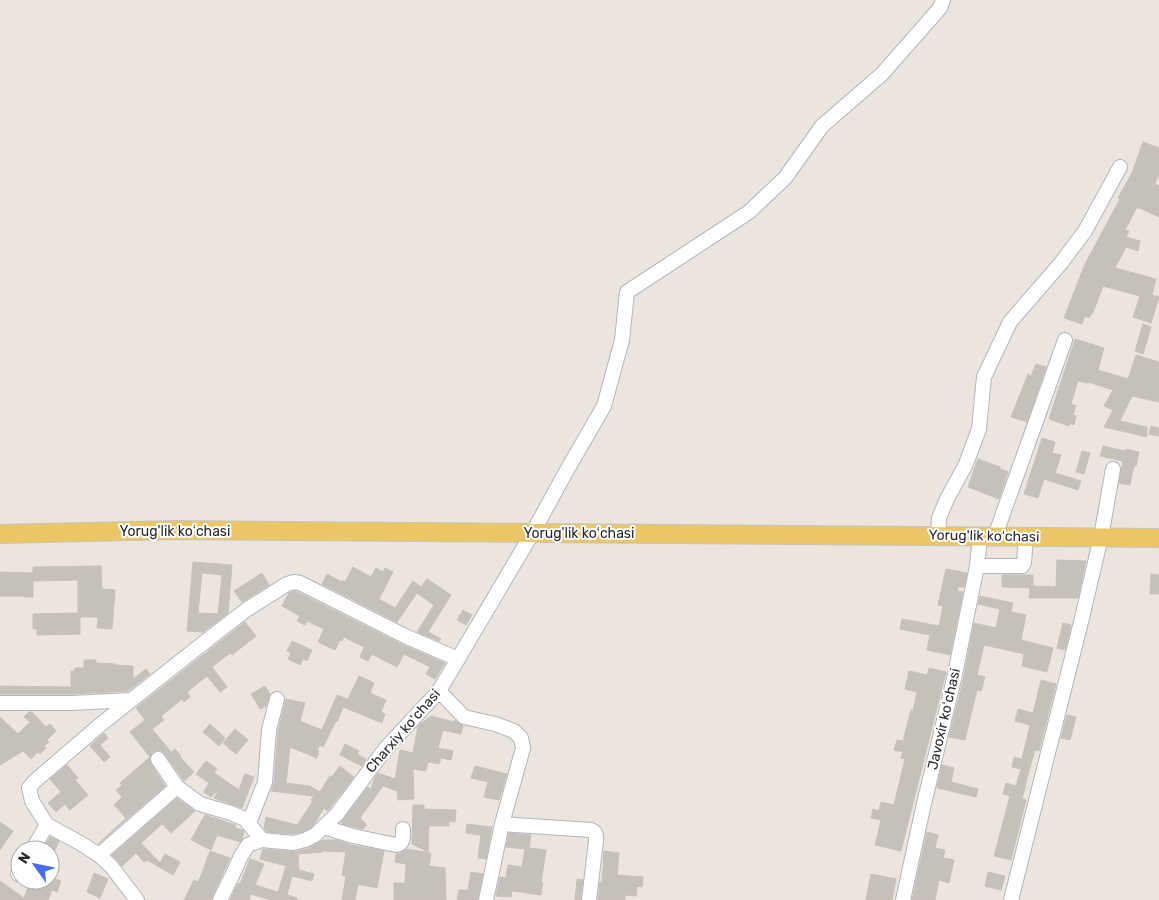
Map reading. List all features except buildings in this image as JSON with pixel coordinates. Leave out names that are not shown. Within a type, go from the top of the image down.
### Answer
[{"type":"main road","name":"Yorug'lik koʻchasi","points":[[0,534],[176,530],[1159,538]]},
{"type":"street","name":"Charxiy koʻchasi","points":[[262,840],[293,843],[315,835],[336,814],[386,748],[439,691],[533,532],[604,406],[622,340],[627,292],[748,212],[785,178],[822,126],[882,74],[940,8],[943,0]]},
{"type":"street","points":[[938,536],[939,518],[966,464],[979,428],[984,377],[1010,322],[1061,263],[1085,231],[1120,167]]},
{"type":"street","name":"Javoxir koʻchasi","points":[[903,900],[922,808],[954,679],[977,566],[1065,340]]},
{"type":"street","points":[[1011,900],[1082,618],[1101,537],[1113,469]]},
{"type":"street","points":[[977,566],[1022,566],[1024,563],[1026,537]]},
{"type":"street","points":[[136,900],[111,866],[99,855],[80,842],[47,825],[32,801],[29,788],[131,700],[246,610],[287,584],[300,583],[396,632],[458,659]]},
{"type":"street","points":[[439,691],[464,717],[495,724],[514,731],[521,738],[522,748],[502,824],[486,900]]},
{"type":"street","points":[[249,823],[265,782],[269,730],[277,699]]},
{"type":"street","points":[[0,702],[71,703],[131,700]]},
{"type":"street","points":[[158,759],[177,787],[200,804],[245,819],[262,840],[248,845],[220,900]]},
{"type":"street","points":[[99,855],[177,787]]},
{"type":"street","points":[[502,824],[591,830],[595,832],[596,841],[589,900]]},
{"type":"street","points":[[38,840],[47,825]]},
{"type":"street","points":[[324,827],[396,845],[402,843],[403,829]]}]
